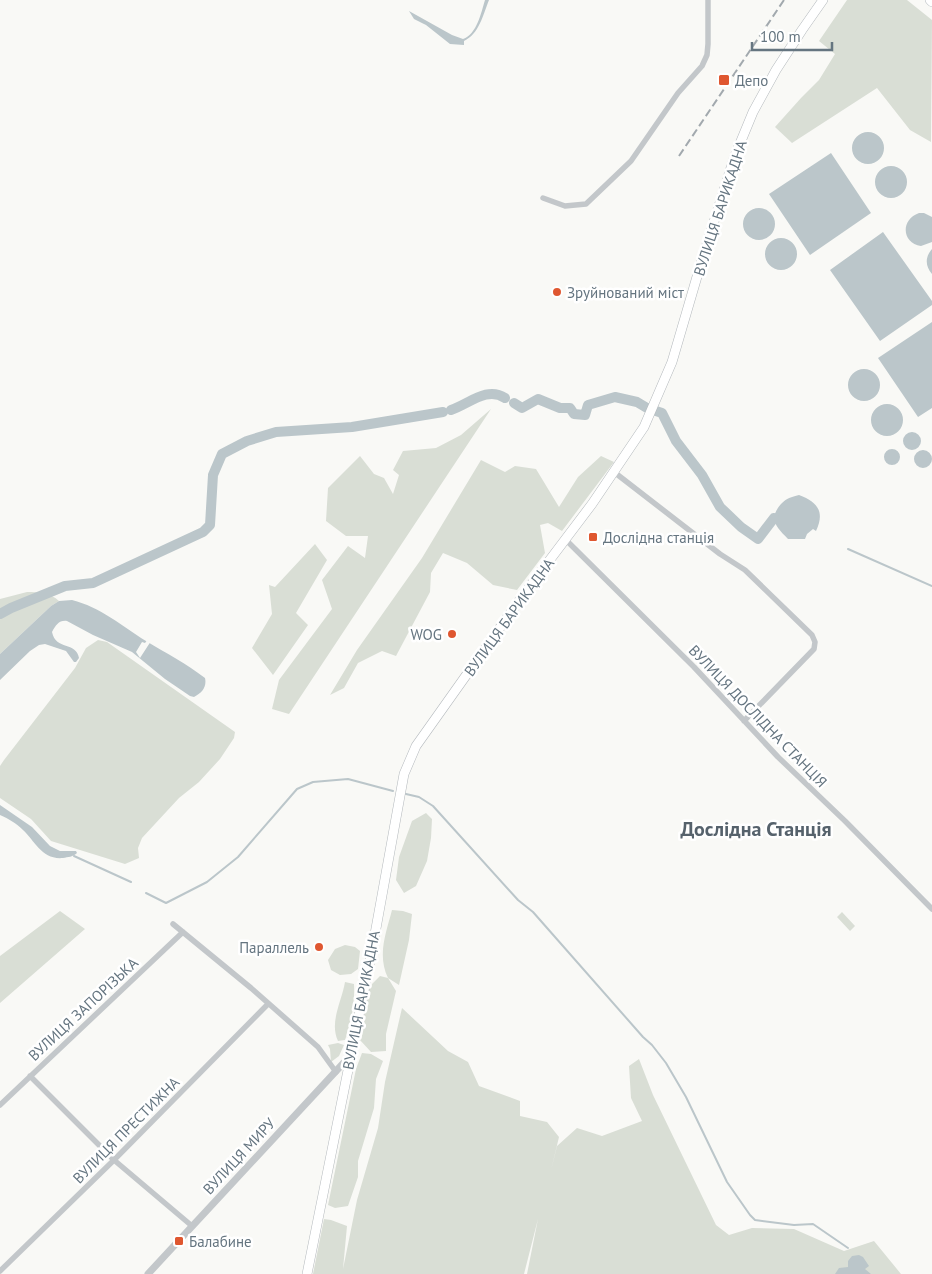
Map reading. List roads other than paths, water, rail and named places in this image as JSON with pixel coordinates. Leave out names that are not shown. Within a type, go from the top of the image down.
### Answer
[{"type":"main road","name":"ВУЛИЦЯ БАРИКАДНА","points":[[307,1274],[371,956],[404,774],[416,746],[521,598],[566,540],[644,427],[672,362],[734,158],[754,112],[776,70],[823,0]]},
{"type":"street","points":[[543,198],[565,206],[586,204],[631,161],[678,93],[702,66],[707,55],[708,44],[708,0]]},
{"type":"street","points":[[614,472],[720,554],[744,570],[812,635],[815,642],[814,649],[744,721]]},
{"type":"street","name":"ВУЛИЦЯ ДОСЛІДНА СТАНЦІЯ","points":[[566,540],[694,668],[778,757],[845,821],[932,909]]},
{"type":"street","points":[[173,924],[251,988],[318,1047],[336,1072]]},
{"type":"street","name":"ВУЛИЦЯ ЗАПОРІЗЬКА","points":[[0,1105],[183,932]]},
{"type":"street","name":"ВУЛИЦЯ ПРЕСТИЖНА","points":[[0,1271],[114,1160],[268,1004]]},
{"type":"street","name":"ВУЛИЦЯ МИРУ","points":[[148,1274],[350,1056]]},
{"type":"street","points":[[30,1076],[114,1160],[192,1226]]},
{"type":"waterway","points":[[451,410],[485,395],[492,394],[505,398]]},
{"type":"waterway","points":[[514,403],[522,408],[538,399],[560,408],[570,408],[574,414],[585,415],[588,405],[615,397],[637,402],[647,408]]},
{"type":"waterway","points":[[656,411],[662,413],[676,441],[702,475],[720,507],[741,527],[758,539],[774,518]]},
{"type":"waterway","points":[[0,614],[65,586],[93,583],[203,532],[210,525],[213,475],[222,454],[247,441],[276,432],[352,427],[443,412]]},
{"type":"waterway","points":[[848,549],[932,586]]},
{"type":"waterway","points":[[146,893],[166,903],[207,882],[238,857],[297,789],[313,782],[348,779],[393,791]]},
{"type":"waterway","points":[[406,794],[419,797],[433,806],[518,900],[533,912],[652,1045],[666,1063],[686,1097],[727,1182],[750,1215],[755,1220],[794,1225],[813,1224],[848,1248]]},
{"type":"waterway","points":[[74,856],[131,882]]},
{"type":"railway","points":[[679,156],[784,0]]},
{"type":"place","name":"Депо","points":[[724,80]]},
{"type":"place","name":"Зруйнований міст","points":[[557,292]]},
{"type":"place","name":"Дослідна станція","points":[[593,537]]},
{"type":"place","name":"WOG","points":[[452,634]]},
{"type":"place","name":"Параллель","points":[[319,947]]},
{"type":"place","name":"Балабине","points":[[179,1241]]},
{"type":"district","name":"Дослідна Станція","points":[[756,829]]}]
